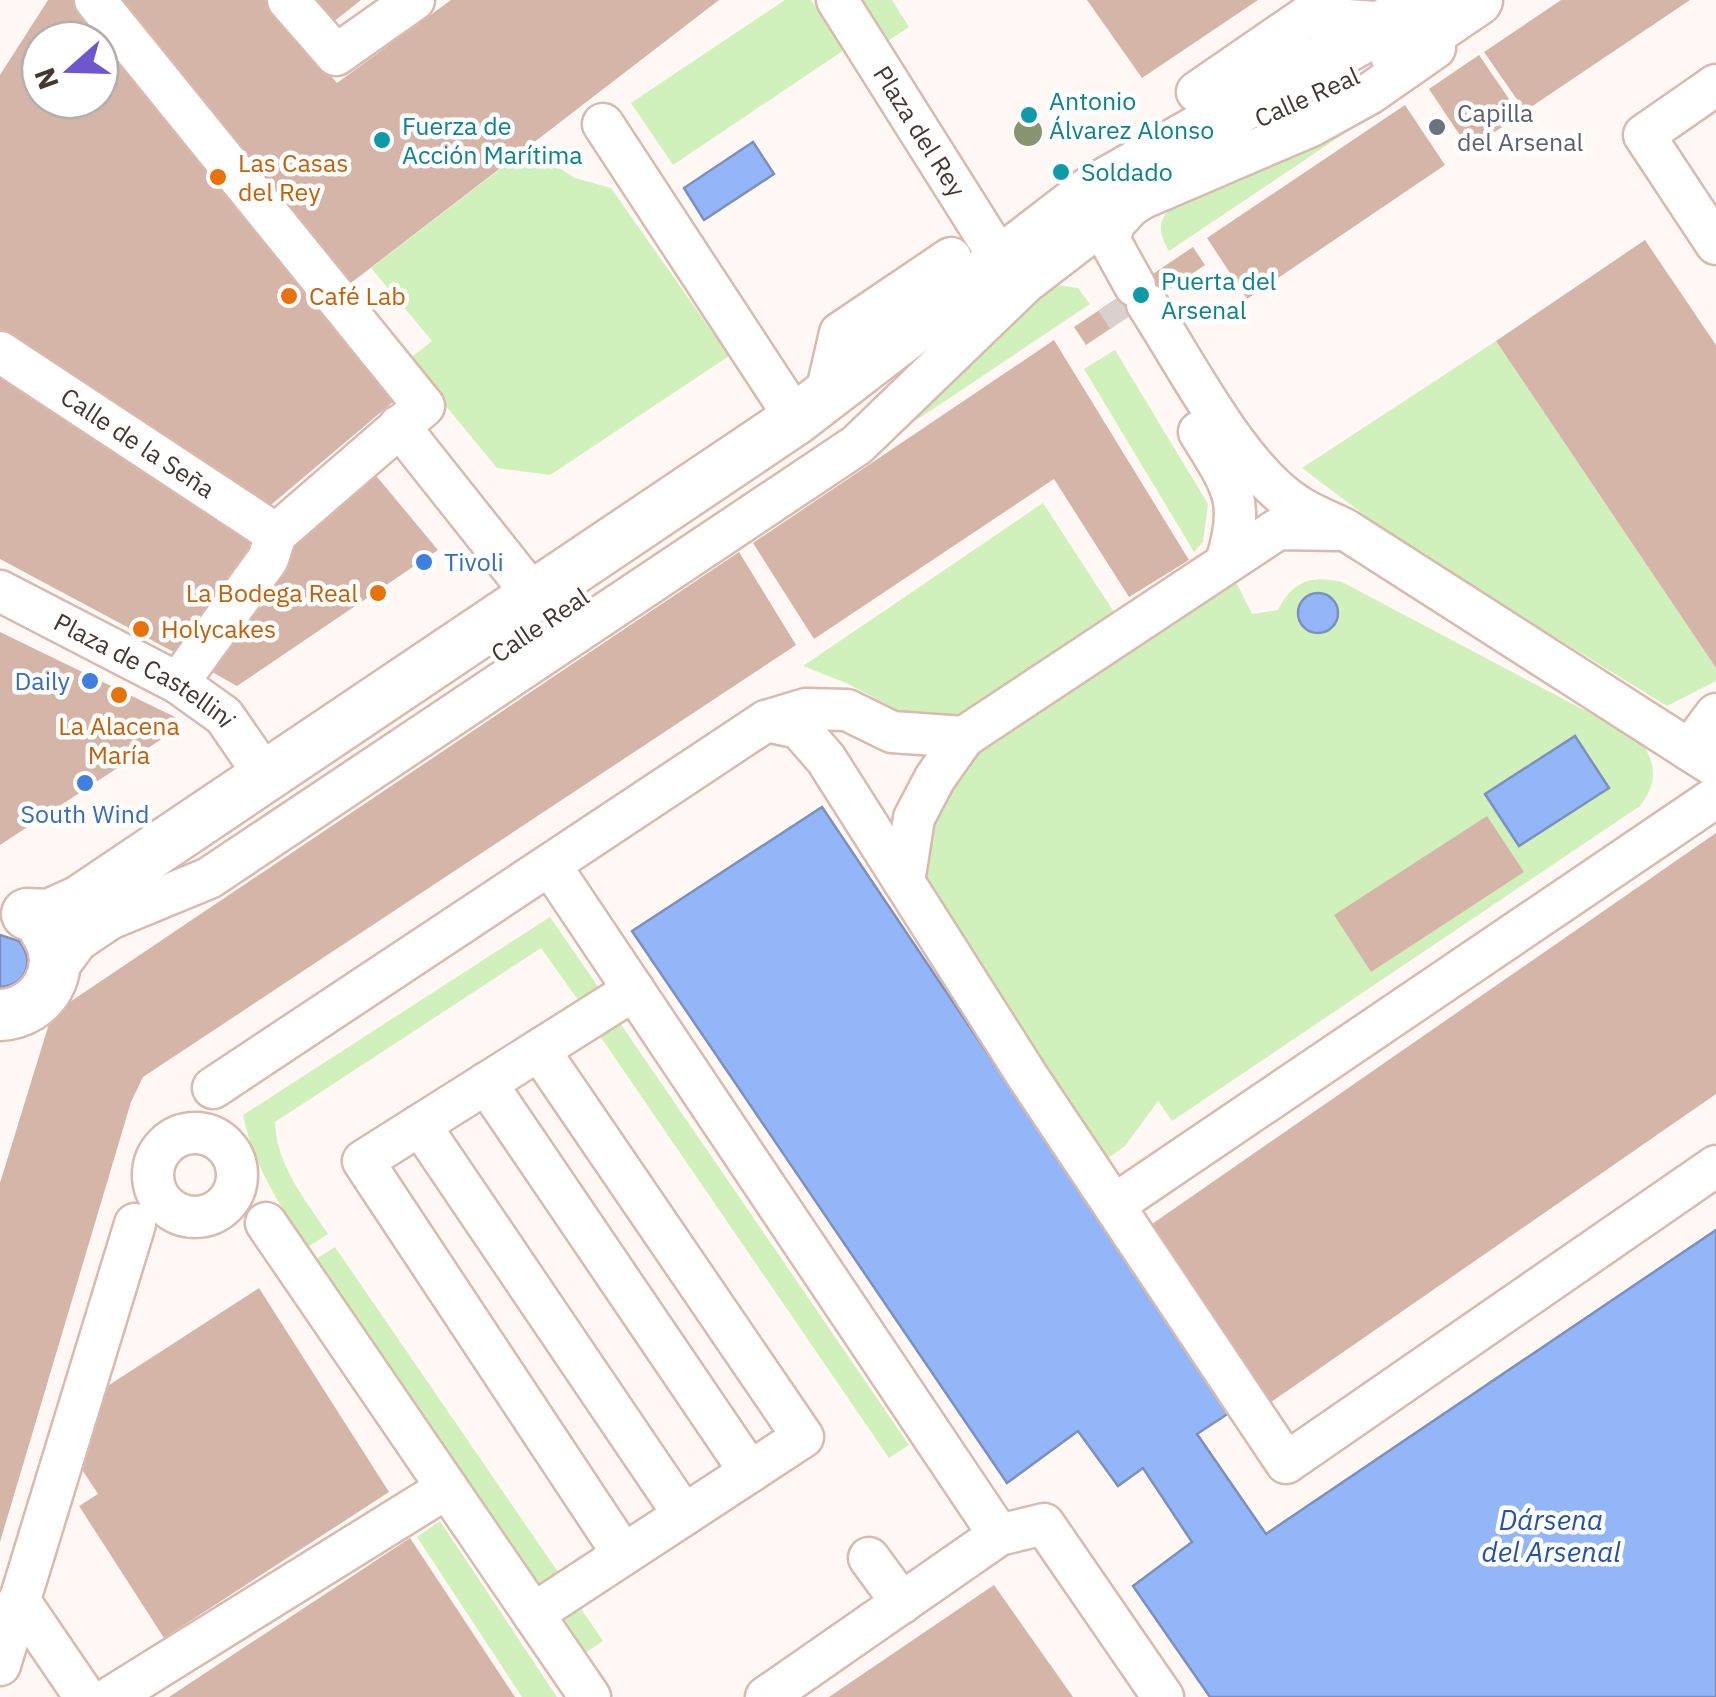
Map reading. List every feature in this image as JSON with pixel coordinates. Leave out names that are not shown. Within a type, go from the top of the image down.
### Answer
[{"type":"main road","name":"Calle Real","points":[[71,945],[826,434],[1023,264],[1059,214],[1128,188],[1346,81],[1406,48],[1477,0]]},
{"type":"main road","name":"Calle Real","points":[[1128,188],[1404,11]]},
{"type":"main road","name":"Calle Real","points":[[13,911],[49,915],[64,910],[1023,264]]},
{"type":"main road","points":[[13,911],[47,932],[56,951],[71,945]]},
{"type":"main road","points":[[0,1047],[16,1010],[47,990],[71,945]]},
{"type":"street","points":[[95,0],[411,416],[492,543],[534,596]]},
{"type":"street","points":[[288,0],[336,55],[414,0]]},
{"type":"street","name":"Plaza del Rey","points":[[837,0],[1023,264]]},
{"type":"street","points":[[1226,562],[1236,529],[1236,507],[1228,479],[1131,302],[1110,241],[1128,188],[1341,110],[1457,33],[1492,0]]},
{"type":"street","points":[[1197,92],[1306,17],[1404,11]]},
{"type":"street","points":[[1711,99],[1644,135],[1716,244]]},
{"type":"street","points":[[603,124],[810,408]]},
{"type":"street","points":[[1023,264],[1068,256],[1084,258],[1131,302],[1253,465],[1297,506],[1346,530],[1702,758],[1716,714]]},
{"type":"street","points":[[810,408],[840,334],[951,258]]},
{"type":"street","name":"Calle de la Seña","points":[[0,352],[276,534]]},
{"type":"street","points":[[178,683],[268,560],[276,534],[411,416]]},
{"type":"street","points":[[904,882],[914,818],[964,736],[1278,530],[1346,530]]},
{"type":"street","name":"Plaza de Castellini","points":[[0,591],[178,683],[224,716],[266,777]]},
{"type":"street","points":[[0,1665],[162,1146],[174,1137],[213,1088],[766,722],[806,710],[848,710],[892,732],[964,736]]},
{"type":"street","points":[[766,722],[800,728],[826,759],[1286,1463],[1716,1166]]},
{"type":"street","points":[[1114,1205],[1716,796]]},
{"type":"street","points":[[550,865],[998,1535]]},
{"type":"street","points":[[623,1554],[362,1161],[634,990]]},
{"type":"street","points":[[533,1614],[803,1437],[539,1050]]},
{"type":"street","points":[[486,1083],[750,1472]]},
{"type":"street","points":[[152,1174],[164,1205],[177,1213],[192,1217],[220,1210],[236,1186],[213,1088]]},
{"type":"street","points":[[420,1125],[684,1515]]},
{"type":"street","points":[[174,1137],[196,1132],[229,1156],[266,1223],[590,1697]]},
{"type":"street","points":[[220,1210],[266,1223]]},
{"type":"street","points":[[135,1224],[177,1213]]},
{"type":"street","points":[[111,1697],[447,1488]]},
{"type":"street","points":[[766,1697],[998,1535],[1044,1524],[1163,1697]]},
{"type":"street","points":[[869,1558],[902,1603]]},
{"type":"street","points":[[18,1600],[85,1697]]},
{"type":"green space","points":[[785,0],[811,0],[844,50],[673,165],[631,103]]},
{"type":"green space","points":[[846,0],[892,0],[909,27],[877,48]]},
{"type":"green space","points":[[1351,129],[1169,251],[1161,229],[1170,209]]},
{"type":"green space","points":[[534,143],[542,157],[575,178],[611,188],[729,356],[550,475],[497,468],[408,360],[432,341],[371,268]]},
{"type":"green space","points":[[1058,285],[1078,288],[1090,304],[906,427],[1047,291]]},
{"type":"green space","points":[[1496,341],[1716,668],[1716,681],[1667,706],[1399,541],[1302,468]]},
{"type":"green space","points":[[1115,350],[1208,504],[1203,542],[1194,552],[1084,369]]},
{"type":"green space","points":[[1043,503],[1116,615],[959,720],[905,714],[803,666]]},
{"type":"green space","points":[[1226,562],[1252,614],[1278,610],[1290,592],[1304,582],[1342,582],[1639,739],[1652,764],[1652,781],[1640,806],[1172,1121],[1158,1101],[1125,1146],[1091,1170],[904,882],[935,778]]},
{"type":"green space","points":[[550,917],[601,991],[581,1004],[541,948],[275,1122],[286,1167],[328,1234],[308,1247],[261,1168],[243,1115]]},
{"type":"green space","points":[[620,1023],[909,1445],[889,1458],[600,1036]]},
{"type":"green space","points":[[335,1247],[558,1572],[534,1587],[316,1259]]},
{"type":"green space","points":[[440,1521],[557,1697],[522,1697],[417,1537]]},
{"type":"green space","points":[[575,1600],[603,1641],[582,1655],[555,1615]]},
{"type":"water","points":[[753,142],[774,174],[704,220],[684,188]]},
{"type":"water","points":[[1318,593],[1332,599],[1338,613],[1332,627],[1318,633],[1304,627],[1298,613],[1304,599]]},
{"type":"water","points":[[1575,736],[1609,788],[1519,846],[1485,794]]},
{"type":"water","name":"Dársena del Arsenal","points":[[822,807],[1229,1413],[1197,1434],[1266,1534],[1716,1230],[1716,1697],[1210,1697],[1133,1586],[1192,1542],[1143,1468],[1118,1486],[1078,1431],[1007,1483],[632,931]]},
{"type":"water","points":[[0,935],[19,941],[27,964],[17,982],[0,987]]},
{"type":"building","points":[[48,0],[80,0],[96,20],[35,20]]},
{"type":"building","name":"Fuerza de Acción Marítima","points":[[110,0],[265,0],[337,83],[451,0],[719,0],[347,286]]},
{"type":"building","points":[[312,0],[361,0],[332,23]]},
{"type":"building","points":[[1087,0],[1258,0],[1142,78]]},
{"type":"building","points":[[1561,0],[1690,0],[1525,111],[1484,52]]},
{"type":"building","points":[[20,44],[20,120],[120,120],[120,50],[400,396],[272,504],[251,505],[0,340],[0,75]]},
{"type":"building","points":[[1479,55],[1520,115],[1469,149],[1429,89]]},
{"type":"building","points":[[1405,105],[1445,165],[1247,299],[1207,238]]},
{"type":"building","points":[[1645,240],[1716,345],[1716,668],[1496,341]]},
{"type":"building","name":"Puerta del Arsenal","points":[[1193,247],[1205,265],[1086,345],[1074,327]]},
{"type":"building","points":[[1054,340],[1189,560],[1129,597],[1054,479],[814,639],[753,543]]},
{"type":"building","points":[[0,364],[256,537],[257,554],[185,658],[0,559]]},
{"type":"building","points":[[373,472],[438,550],[237,686],[203,667],[293,537]]},
{"type":"building","points":[[739,552],[796,645],[143,1077],[131,1102],[0,1542],[0,1183],[52,1014]]},
{"type":"building","points":[[0,632],[175,717],[177,729],[0,845]]},
{"type":"building","points":[[1487,816],[1524,872],[1371,972],[1334,915]]},
{"type":"building","points":[[1716,833],[1716,1094],[1264,1407],[1142,1231]]},
{"type":"building","points":[[259,1288],[389,1492],[164,1638],[79,1506],[98,1494],[79,1465],[106,1387]]},
{"type":"building","points":[[410,1538],[515,1697],[169,1697]]},
{"type":"building","points":[[994,1585],[1073,1697],[829,1697]]},
{"type":"tunnel","points":[[1115,300],[1127,318]]},
{"type":"place","name":"Antonio Álvarez Alonso","points":[[1029,115]]},
{"type":"place","name":"Capilla del Arsenal","points":[[1437,127]]},
{"type":"place","name":"Fuerza de Acción Marítima","points":[[382,140]]},
{"type":"place","name":"Soldado","points":[[1061,172]]},
{"type":"place","name":"Las Casas del Rey","points":[[218,177]]},
{"type":"place","name":"Puerta del Arsenal","points":[[1141,295]]},
{"type":"place","name":"Café Lab","points":[[289,296]]},
{"type":"place","name":"Tivoli","points":[[424,562]]},
{"type":"place","name":"La Bodega Real","points":[[378,593]]},
{"type":"place","name":"Holycakes","points":[[141,629]]},
{"type":"place","name":"Daily","points":[[90,681]]},
{"type":"place","name":"La Alacena María","points":[[119,695]]},
{"type":"place","name":"South Wind","points":[[85,783]]}]
